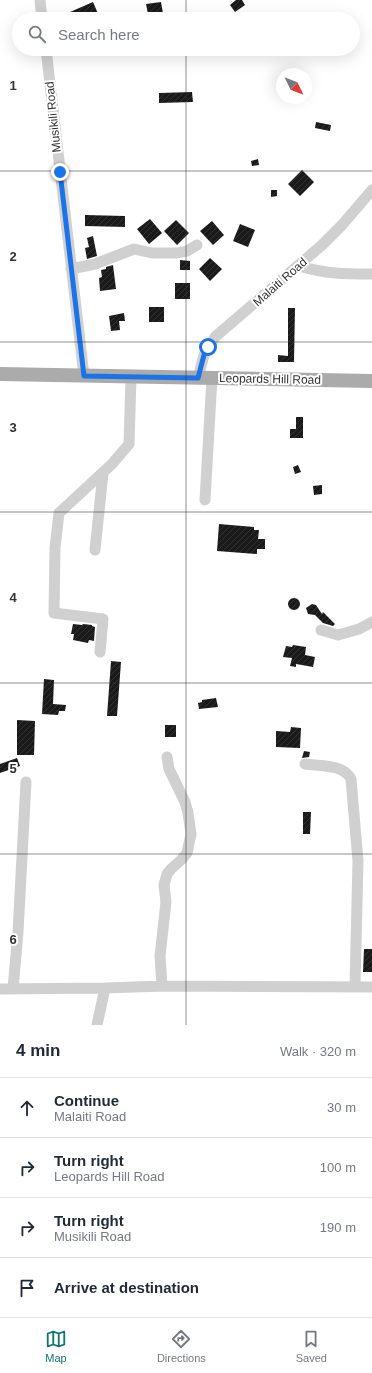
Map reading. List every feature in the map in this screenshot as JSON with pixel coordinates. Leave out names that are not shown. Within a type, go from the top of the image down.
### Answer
[{"type":"main road","name":"Leopards Hill Road","points":[[0,374],[372,381]]},
{"type":"street","points":[[40,0],[41,12]]},
{"type":"street","name":"Musikili Road","points":[[47,56],[84,376]]},
{"type":"street","name":"Malaiti Road","points":[[198,378],[204,355],[215,337],[299,266],[333,235],[372,190]]},
{"type":"street","points":[[71,269],[95,264],[134,249],[152,253],[178,253],[187,251],[197,245]]},
{"type":"street","points":[[299,266],[333,274],[372,274]]},
{"type":"street","points":[[100,652],[103,619],[54,613],[55,548],[60,514],[112,464],[129,444],[131,377]]},
{"type":"street","points":[[205,500],[212,378]]},
{"type":"street","points":[[95,550],[103,473]]},
{"type":"street","points":[[321,630],[338,635],[359,629],[372,622]]},
{"type":"street","points":[[162,986],[160,956],[166,902],[164,885],[167,874],[187,853],[191,834],[188,813],[169,769],[167,757]]},
{"type":"street","points":[[305,764],[337,768],[347,773],[351,780],[358,861],[355,986]]},
{"type":"street","points":[[13,989],[18,932],[26,782]]},
{"type":"street","points":[[0,989],[162,986],[372,986]]},
{"type":"street","points":[[97,1025],[105,988]]},
{"type":"building","points":[[236,0],[242,0],[245,5],[235,12],[230,5]]},
{"type":"building","points":[[93,2],[97,12],[70,12]]},
{"type":"building","points":[[161,2],[163,12],[148,12],[146,4]]},
{"type":"building","points":[[192,92],[193,102],[159,103],[159,93]]},
{"type":"building","points":[[316,122],[331,125],[330,131],[315,128]]},
{"type":"building","points":[[258,159],[259,165],[252,166],[251,161]]},
{"type":"building","points":[[302,170],[314,182],[300,196],[288,184]]},
{"type":"building","points":[[271,190],[277,190],[277,196],[271,197]]},
{"type":"building","points":[[85,215],[125,216],[125,227],[85,226]]},
{"type":"building","points":[[150,219],[162,233],[149,244],[137,229]]},
{"type":"building","points":[[176,220],[189,233],[177,245],[164,231]]},
{"type":"building","points":[[212,221],[224,235],[213,245],[200,231]]},
{"type":"building","points":[[240,224],[255,230],[248,247],[233,241]]},
{"type":"building","points":[[93,236],[97,256],[87,259],[85,248],[89,247],[87,238]]},
{"type":"building","points":[[210,258],[222,269],[210,281],[199,269]]},
{"type":"building","points":[[180,260],[190,261],[190,270],[180,270]]},
{"type":"building","points":[[113,265],[116,289],[100,291],[99,278],[102,277],[101,270]]},
{"type":"building","points":[[175,283],[190,283],[190,299],[175,299]]},
{"type":"building","points":[[149,307],[164,307],[164,322],[149,322]]},
{"type":"building","points":[[288,308],[295,308],[294,362],[278,362],[278,355],[288,356]]},
{"type":"building","points":[[124,313],[125,321],[119,321],[120,330],[111,331],[109,316]]},
{"type":"building","points":[[296,417],[303,417],[303,438],[290,438],[290,429],[296,429]]},
{"type":"building","points":[[298,465],[301,472],[295,474],[293,467]]},
{"type":"building","points":[[322,485],[322,494],[314,495],[313,486]]},
{"type":"building","points":[[219,524],[254,527],[254,530],[259,530],[258,539],[265,539],[265,549],[257,549],[257,554],[217,551]]},
{"type":"building","points":[[294,598],[298,600],[300,604],[298,608],[294,610],[290,608],[288,604],[290,600]]},
{"type":"building","points":[[312,604],[316,605],[322,614],[323,612],[335,624],[333,626],[323,623],[315,615],[308,614],[306,608]]},
{"type":"building","points":[[73,624],[92,625],[95,627],[94,641],[89,640],[88,643],[73,640],[74,634],[71,634]]},
{"type":"building","points":[[293,645],[306,647],[305,655],[315,657],[313,667],[296,664],[296,667],[290,666],[292,658],[283,657],[286,646],[292,647]]},
{"type":"building","points":[[111,661],[121,662],[117,716],[107,716]]},
{"type":"building","points":[[44,679],[54,680],[53,704],[66,705],[65,711],[59,711],[58,715],[42,714]]},
{"type":"building","points":[[216,698],[218,707],[199,709],[198,703],[202,702],[202,700]]},
{"type":"building","points":[[17,720],[35,721],[34,755],[17,755]]},
{"type":"building","points":[[165,725],[176,725],[176,737],[165,737]]},
{"type":"building","points":[[291,727],[301,728],[300,748],[276,747],[276,731],[290,732]]},
{"type":"building","points":[[304,751],[310,752],[309,757],[302,758]]},
{"type":"building","points":[[17,758],[20,766],[0,773],[0,764]]},
{"type":"building","points":[[303,812],[311,812],[310,834],[303,834]]},
{"type":"building","points":[[364,949],[372,949],[372,972],[363,972]]},
{"type":"route","points":[[60,172],[84,376],[198,378],[204,355],[208,347]]}]
